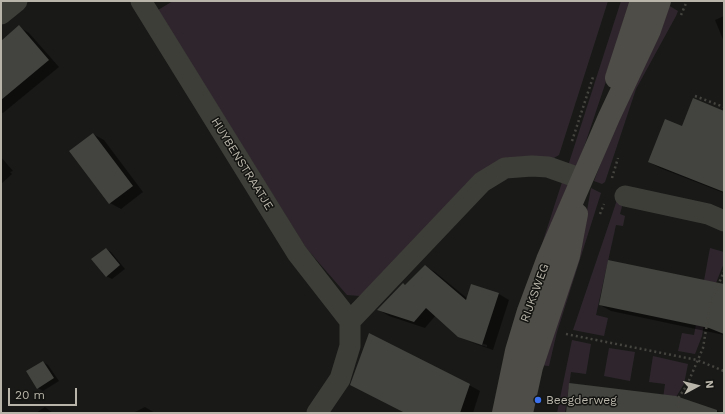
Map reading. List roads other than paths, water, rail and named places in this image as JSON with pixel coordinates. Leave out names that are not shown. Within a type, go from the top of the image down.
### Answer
[{"type":"main road","name":"RIJKSWEG","points":[[609,116],[617,70],[641,1]]},
{"type":"main road","name":"RIJKSWEG","points":[[503,413],[516,350],[528,310],[547,260],[609,116],[650,30],[660,1]]},
{"type":"main road","name":"RIJKSWEG","points":[[522,413],[532,367],[569,256],[582,179]]},
{"type":"street","points":[[1,14],[16,1]]},
{"type":"street","name":"HUYBENSTRAATJE","points":[[141,1],[297,253],[350,321]]},
{"type":"street","points":[[317,413],[340,379],[350,346],[350,321],[482,182],[505,168],[532,166],[548,167],[582,179]]},
{"type":"street","points":[[625,196],[708,214],[724,221]]},
{"type":"place","name":"Beegderweg","points":[[538,400]]}]
